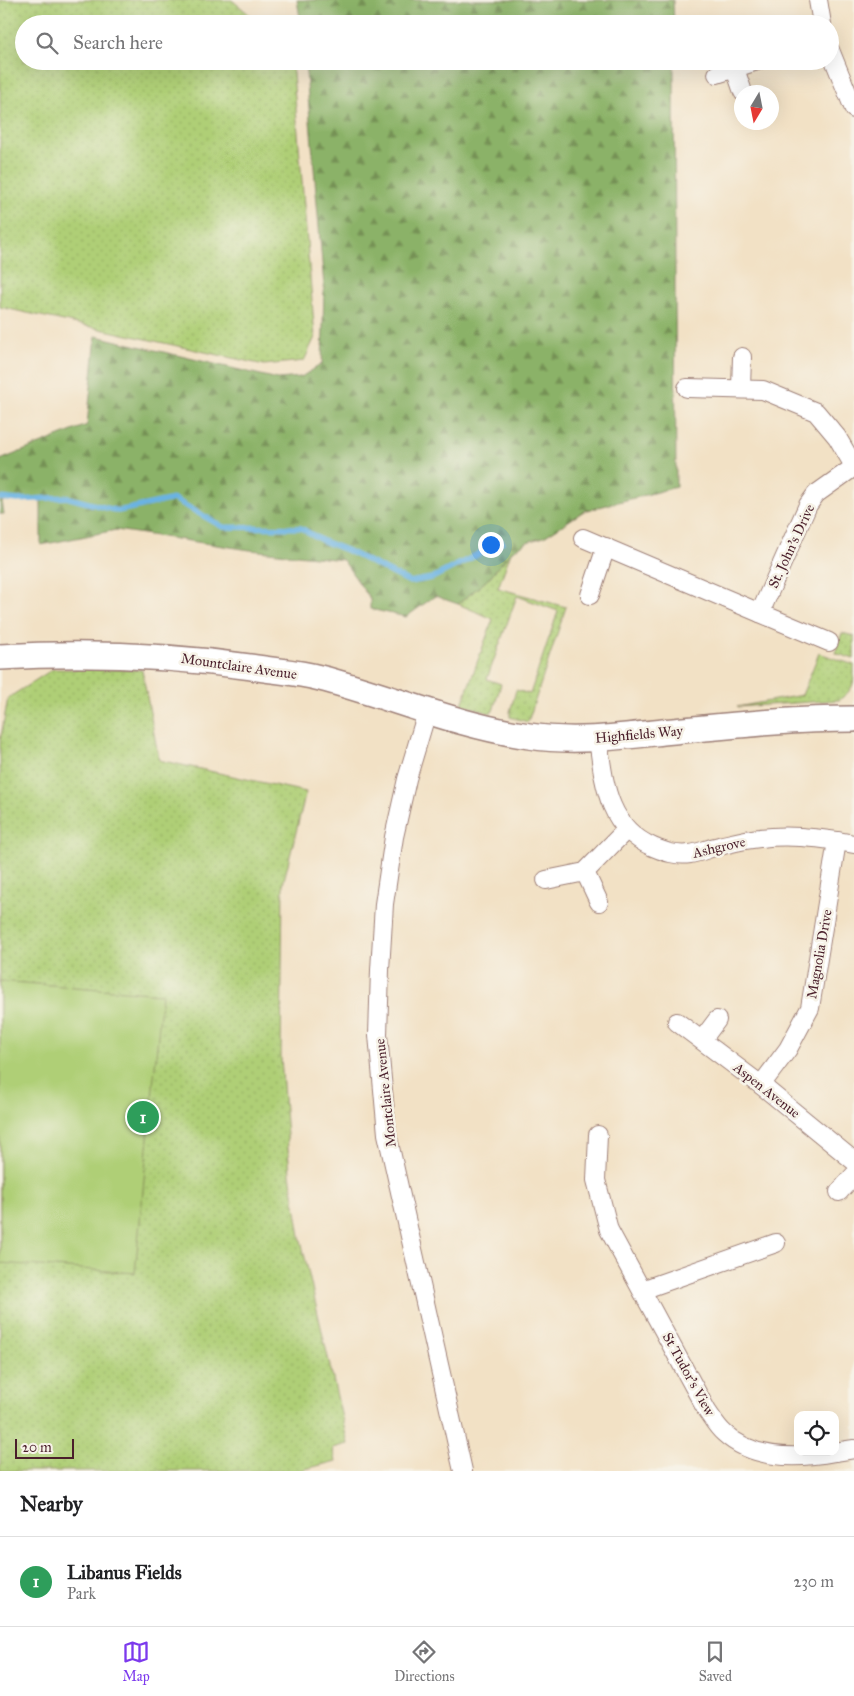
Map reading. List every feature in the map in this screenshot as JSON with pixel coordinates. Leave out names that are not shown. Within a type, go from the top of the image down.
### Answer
[{"type":"main road","name":"Mountclaire Avenue","points":[[0,656],[114,653],[176,657],[318,677],[427,712]]},
{"type":"main road","name":"Highfields Way","points":[[427,712],[529,736],[564,740],[598,739],[762,722],[854,719]]},
{"type":"street","points":[[818,0],[820,15]]},
{"type":"street","points":[[717,74],[731,70]]},
{"type":"street","points":[[735,70],[741,85]]},
{"type":"street","points":[[838,70],[854,109]]},
{"type":"street","points":[[741,388],[742,357]]},
{"type":"street","points":[[687,388],[763,390],[816,412],[837,437],[854,467]]},
{"type":"street","name":"St. John's Drive","points":[[760,613],[808,505],[816,494],[854,467]]},
{"type":"street","points":[[583,538],[829,642]]},
{"type":"street","points":[[590,595],[606,547]]},
{"type":"street","name":"Montclaire Avenue","points":[[427,712],[407,779],[394,837],[384,904],[378,1035],[386,1134],[463,1471]]},
{"type":"street","name":"Ashgrove","points":[[598,739],[606,794],[613,813],[626,830],[646,844],[678,855],[691,854],[718,846],[758,838],[793,835],[846,843]]},
{"type":"street","points":[[546,880],[585,872],[626,830]]},
{"type":"street","name":"Magnolia Drive","points":[[761,1084],[788,1049],[810,1008],[846,843]]},
{"type":"street","points":[[585,872],[599,902]]},
{"type":"street","points":[[702,1040],[717,1020]]},
{"type":"street","name":"Aspen Avenue","points":[[678,1022],[761,1084],[854,1161]]},
{"type":"street","name":"St Tudor's View","points":[[598,1135],[596,1180],[609,1230],[707,1411],[724,1432],[744,1446],[792,1458],[806,1456]]},
{"type":"street","points":[[839,1192],[854,1175]]},
{"type":"street","points":[[642,1290],[776,1242]]},
{"type":"street","name":"St Tudor's View","points":[[839,1451],[854,1449]]},
{"type":"green space","points":[[0,0],[232,0],[250,15],[15,15],[15,70],[293,70],[315,337],[304,361],[264,365],[0,307]]},
{"type":"green space","points":[[297,0],[673,0],[674,15],[300,15]]},
{"type":"green space","points":[[306,70],[674,70],[676,487],[584,511],[544,537],[527,542],[511,552],[487,580],[458,604],[435,596],[406,617],[370,609],[370,599],[343,560],[250,550],[116,530],[41,545],[41,498],[2,501],[4,514],[0,514],[0,460],[87,425],[96,336],[278,379],[301,377],[322,364],[324,287]]},
{"type":"green space","points":[[511,552],[498,588],[566,607],[528,722],[510,717],[510,712],[516,690],[530,694],[558,611],[517,596],[487,679],[501,684],[493,711],[489,713],[462,704],[493,619],[458,604],[487,580]]},
{"type":"green space","points":[[842,633],[854,636],[854,659],[835,653]]},
{"type":"green space","points":[[819,653],[854,665],[852,686],[848,693],[839,700],[737,707],[802,695]]},
{"type":"green space","points":[[53,669],[142,670],[159,760],[306,792],[283,884],[281,1059],[290,1174],[300,1236],[348,1444],[333,1448],[336,1461],[298,1471],[0,1471],[0,741],[8,698]]},
{"type":"green space","points":[[0,981],[162,994],[135,1273],[0,1263]]},
{"type":"waterway","points":[[0,498],[18,500],[66,497],[118,511],[174,499],[223,527],[301,528],[323,541],[346,550],[410,582],[432,578],[502,542]]},
{"type":"place","name":"Libanus Fields","points":[[143,1117]]}]
